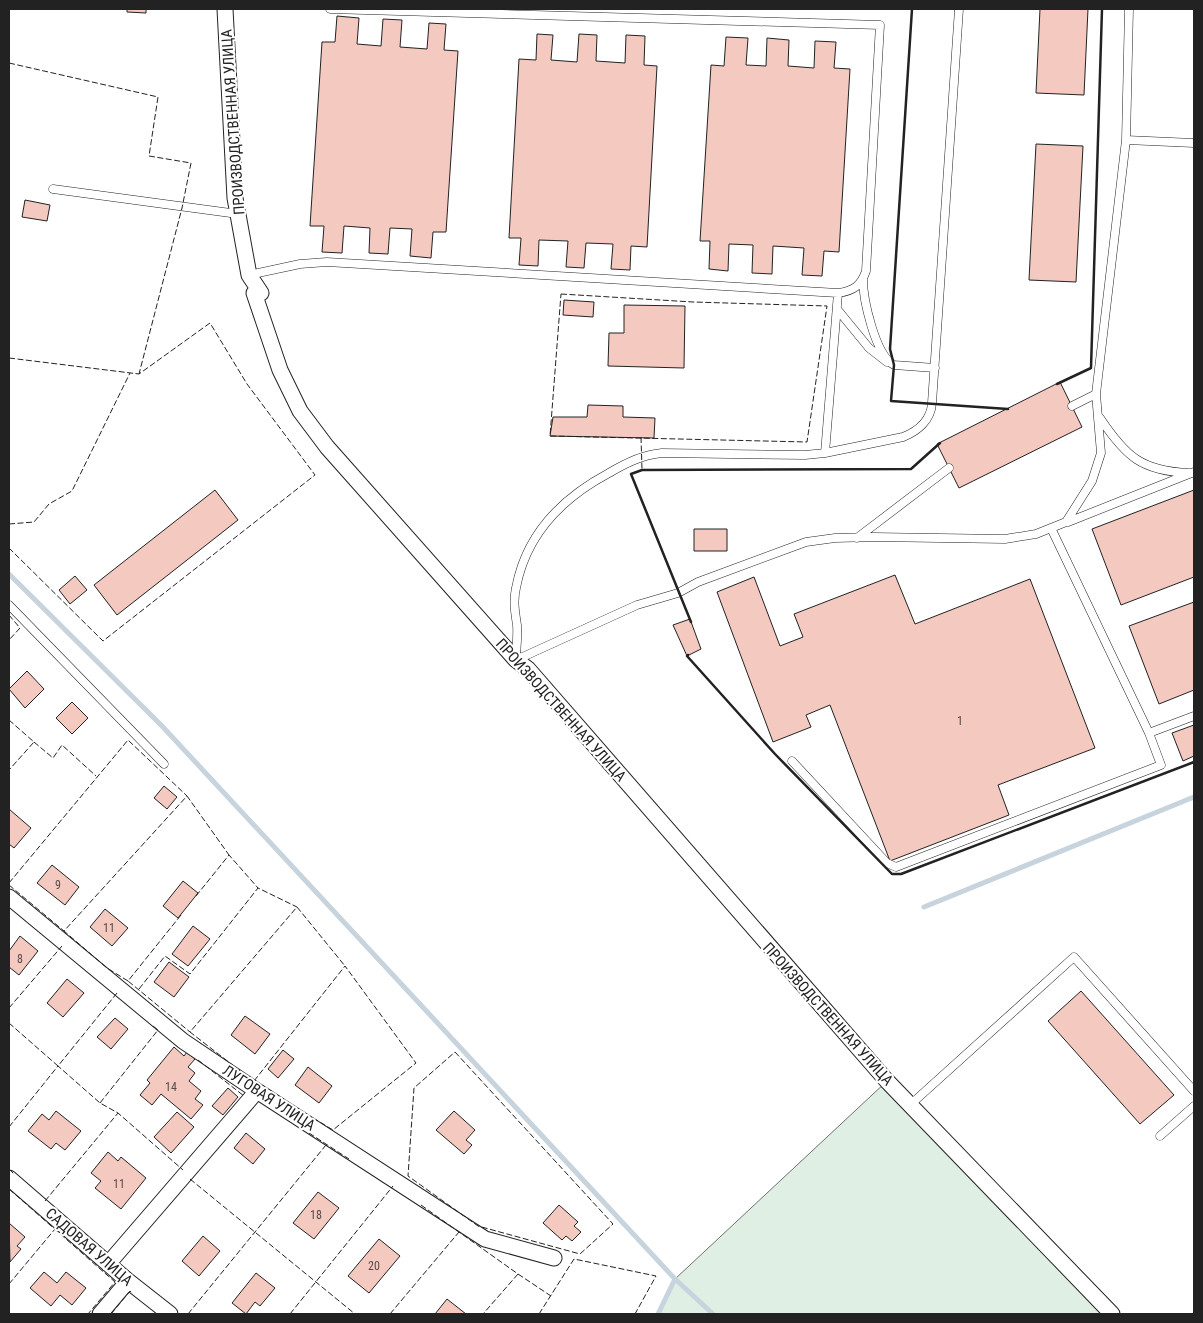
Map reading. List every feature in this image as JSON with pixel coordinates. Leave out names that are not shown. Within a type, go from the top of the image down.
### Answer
[{"type":"street","name":"ПРОИЗВОДСТВЕННАЯ УЛИЦА","points":[[225,9],[235,198],[249,276],[260,293],[254,293],[265,330],[300,412],[327,447],[516,660],[528,669],[754,931],[815,996],[887,1081],[1112,1314]]},
{"type":"street","name":"ЛУГОВАЯ УЛИЦА","points":[[9,897],[183,1041],[257,1091],[485,1239],[554,1258]]},
{"type":"street","points":[[108,1264],[257,1091]]},
{"type":"street","name":"САДОВАЯ УЛИЦА","points":[[9,1178],[128,1281],[170,1314]]},
{"type":"street","points":[[100,1314],[128,1281]]},
{"type":"lane","points":[[330,9],[880,25],[867,267],[863,279],[864,297],[869,317],[883,353],[891,364]]},
{"type":"lane","points":[[959,9],[935,368],[930,413],[926,420],[914,431],[896,439],[825,453],[654,454],[617,468],[580,490],[544,523],[530,547],[520,570],[514,609],[517,626],[516,660],[638,605],[678,593],[698,582],[785,549],[821,540],[857,538],[1005,539],[1021,537],[1051,528],[1193,473]]},
{"type":"lane","points":[[1066,522],[1097,468],[1101,453],[1096,394],[1126,140],[1129,9]]},
{"type":"lane","points":[[1126,140],[1194,143]]},
{"type":"lane","points":[[53,189],[238,214]]},
{"type":"lane","points":[[249,276],[300,264],[327,262],[838,293],[854,288],[863,279]]},
{"type":"lane","points":[[825,453],[838,293]]},
{"type":"lane","points":[[837,309],[873,352],[891,364],[935,368]]},
{"type":"lane","points":[[1072,406],[1096,394]]},
{"type":"lane","points":[[1099,416],[1118,442],[1143,464],[1165,472],[1193,473]]},
{"type":"lane","points":[[857,538],[949,468]]},
{"type":"lane","points":[[792,762],[887,863],[898,867],[1161,764],[1149,733],[1051,528]]},
{"type":"lane","points":[[9,605],[164,764]]},
{"type":"lane","points":[[1149,733],[1194,716]]},
{"type":"lane","points":[[910,1105],[1074,957],[1194,1091]]},
{"type":"lane","points":[[1160,1136],[1194,1106]]},
{"type":"green space","points":[[887,1081],[1112,1314],[658,1314],[675,1279]]},
{"type":"building","points":[[127,9],[146,9],[146,13],[127,12]]},
{"type":"building","points":[[1040,9],[1088,9],[1084,95],[1036,93]]},
{"type":"building","points":[[337,16],[359,18],[357,44],[381,46],[383,19],[402,20],[400,47],[427,49],[429,23],[446,24],[444,50],[458,51],[446,232],[433,232],[431,258],[410,256],[412,229],[390,228],[388,254],[369,253],[370,228],[344,226],[342,253],[322,252],[324,226],[310,226],[322,42],[335,42]]},
{"type":"building","points":[[537,34],[553,35],[551,60],[577,62],[579,34],[597,35],[596,61],[625,63],[626,35],[645,36],[644,65],[657,66],[647,247],[631,246],[630,270],[611,269],[613,244],[586,243],[584,268],[566,267],[568,241],[539,240],[538,266],[519,265],[521,238],[509,238],[519,59],[536,60]]},
{"type":"building","points":[[726,37],[748,38],[746,65],[766,66],[767,38],[789,40],[788,66],[814,68],[815,41],[836,42],[834,68],[850,69],[839,252],[824,251],[822,276],[802,275],[804,248],[773,246],[772,274],[752,273],[753,245],[729,244],[728,271],[709,269],[710,241],[700,241],[711,65],[724,66]]},
{"type":"building","points":[[1036,144],[1083,146],[1076,282],[1029,280]]},
{"type":"building","points":[[25,200],[50,205],[47,221],[22,217]]},
{"type":"building","points":[[564,300],[594,302],[593,317],[563,315]]},
{"type":"building","points":[[624,305],[685,306],[684,368],[608,366],[609,333],[624,333]]},
{"type":"building","points":[[1060,382],[1082,427],[959,488],[937,444]]},
{"type":"building","points":[[588,405],[623,406],[623,417],[655,418],[654,438],[550,436],[553,417],[587,417]]},
{"type":"building","points":[[215,490],[238,520],[117,615],[94,585]]},
{"type":"building","points":[[1194,490],[1194,577],[1121,605],[1092,529]]},
{"type":"building","points":[[694,529],[727,529],[727,551],[694,551]]},
{"type":"building","points":[[895,575],[915,624],[1030,579],[1095,748],[998,785],[1009,815],[890,861],[830,705],[806,715],[811,727],[773,742],[717,592],[754,577],[780,646],[803,637],[794,614]]},
{"type":"building","points":[[75,576],[87,590],[70,604],[59,590]]},
{"type":"building","points":[[1194,602],[1194,690],[1159,704],[1129,626]]},
{"type":"building","points":[[690,619],[701,649],[687,656],[673,625]]},
{"type":"building","points":[[27,671],[44,689],[25,708],[9,689]]},
{"type":"building","points":[[72,702],[88,718],[72,734],[56,718]]},
{"type":"building","points":[[1194,725],[1194,756],[1183,761],[1172,733]]},
{"type":"building","points":[[164,786],[177,797],[167,809],[154,798]]},
{"type":"building","points":[[9,809],[31,828],[14,848],[9,844]]},
{"type":"building","points":[[52,865],[79,887],[65,905],[37,883]]},
{"type":"building","points":[[183,881],[198,893],[178,918],[163,906]]},
{"type":"building","points":[[105,909],[128,928],[112,946],[90,927]]},
{"type":"building","points":[[193,926],[210,939],[188,966],[172,954]]},
{"type":"building","points":[[20,936],[38,951],[19,975],[9,967],[9,951]]},
{"type":"building","points":[[169,962],[189,977],[174,997],[154,982]]},
{"type":"building","points":[[67,979],[84,993],[63,1017],[47,1003]]},
{"type":"building","points":[[1081,991],[1174,1095],[1140,1124],[1048,1021]]},
{"type":"building","points":[[245,1016],[270,1034],[255,1054],[231,1035]]},
{"type":"building","points":[[115,1018],[128,1029],[111,1049],[97,1037]]},
{"type":"building","points":[[174,1047],[184,1056],[187,1052],[195,1059],[188,1067],[195,1073],[189,1081],[201,1091],[195,1099],[203,1105],[191,1119],[161,1094],[152,1105],[140,1095],[150,1083],[147,1080]]},
{"type":"building","points":[[283,1050],[294,1059],[278,1078],[268,1069]]},
{"type":"building","points":[[308,1067],[332,1086],[319,1103],[295,1085]]},
{"type":"building","points":[[228,1088],[238,1097],[223,1115],[212,1106]]},
{"type":"building","points":[[56,1111],[81,1131],[65,1150],[56,1143],[51,1149],[28,1131],[42,1114],[49,1120]]},
{"type":"building","points":[[454,1111],[475,1130],[466,1140],[472,1145],[464,1154],[436,1130]]},
{"type":"building","points":[[177,1112],[194,1127],[171,1153],[154,1137]]},
{"type":"building","points":[[246,1133],[265,1149],[253,1164],[234,1148]]},
{"type":"building","points":[[108,1152],[118,1161],[121,1157],[146,1178],[121,1209],[95,1188],[101,1181],[91,1173]]},
{"type":"building","points":[[318,1192],[339,1208],[314,1239],[293,1223]]},
{"type":"building","points":[[559,1205],[578,1222],[574,1226],[581,1232],[572,1241],[566,1236],[562,1240],[543,1223]]},
{"type":"building","points":[[9,1223],[25,1237],[17,1246],[21,1249],[10,1262]]},
{"type":"building","points":[[203,1236],[220,1251],[199,1276],[182,1261]]},
{"type":"building","points":[[379,1239],[400,1256],[369,1293],[348,1276]]},
{"type":"building","points":[[44,1272],[57,1283],[66,1272],[86,1288],[72,1305],[60,1295],[51,1306],[30,1288]]},
{"type":"building","points":[[256,1273],[275,1288],[260,1306],[255,1302],[246,1314],[232,1303]]},
{"type":"building","points":[[447,1299],[466,1314],[435,1314]]},
{"type":"waterway","points":[[9,574],[162,726],[675,1279]]},
{"type":"waterway","points":[[924,907],[1194,797]]},
{"type":"waterway","points":[[658,1314],[675,1279],[713,1314]]},
{"type":"fence","points":[[9,63],[158,97],[149,156],[191,163],[182,208],[139,374]]},
{"type":"fence","points":[[561,294],[693,302],[827,306],[807,442],[550,436],[561,294]]},
{"type":"fence","points":[[9,358],[139,374],[210,323],[247,384],[315,475],[103,641],[9,548]]},
{"type":"fence","points":[[9,524],[34,522],[49,504],[72,491],[130,373]]},
{"type":"fence","points":[[641,437],[642,470]]},
{"type":"fence","points":[[9,615],[20,628],[9,640]]},
{"type":"fence","points":[[9,720],[34,742],[9,770]]},
{"type":"fence","points":[[9,883],[128,740],[187,796]]},
{"type":"fence","points":[[34,742],[53,758],[62,745],[96,776]]},
{"type":"fence","points":[[128,981],[107,968],[64,931],[187,796],[229,855]]},
{"type":"fence","points":[[196,896],[229,855],[258,888]]},
{"type":"fence","points":[[9,885],[64,931]]},
{"type":"fence","points":[[139,989],[165,956],[190,974],[258,888],[297,907]]},
{"type":"fence","points":[[248,1077],[190,1032],[297,907],[345,966]]},
{"type":"fence","points":[[181,915],[128,981],[190,1032]]},
{"type":"fence","points":[[9,1008],[62,946]]},
{"type":"fence","points":[[254,1081],[345,966],[416,1063],[333,1130],[313,1118]]},
{"type":"fence","points":[[9,1023],[58,1066],[117,993]]},
{"type":"fence","points":[[100,1103],[158,1030],[153,1026]]},
{"type":"fence","points":[[455,1052],[613,1224],[580,1254],[478,1226],[408,1176],[414,1088],[455,1052]]},
{"type":"fence","points":[[198,1060],[244,1096]]},
{"type":"fence","points":[[9,1127],[58,1066],[100,1103],[118,1113],[183,1170]]},
{"type":"fence","points":[[45,1201],[118,1113]]},
{"type":"fence","points":[[309,1133],[349,1159]]},
{"type":"fence","points":[[188,1314],[326,1145]]},
{"type":"fence","points":[[9,1169],[15,1175]]},
{"type":"fence","points":[[190,1179],[355,1314]]},
{"type":"fence","points":[[290,1314],[393,1186]]},
{"type":"fence","points":[[9,1189],[115,1282],[88,1314]]},
{"type":"fence","points":[[421,1205],[518,1274],[483,1314]]},
{"type":"fence","points":[[9,1284],[55,1229]]},
{"type":"fence","points":[[390,1314],[459,1232]]},
{"type":"fence","points":[[539,1314],[574,1259],[656,1276],[635,1314]]},
{"type":"fence","points":[[518,1274],[551,1296]]},
{"type":"fence","points":[[111,1314],[130,1291],[133,1294]]},
{"type":"wall","points":[[912,9],[890,349],[894,365],[891,401],[1008,409]]},
{"type":"wall","points":[[1057,384],[1091,368],[1102,9]]},
{"type":"wall","points":[[691,622],[631,474],[642,470],[911,469],[940,443]]},
{"type":"wall","points":[[688,655],[775,754],[892,874],[901,874],[1194,762]]}]
